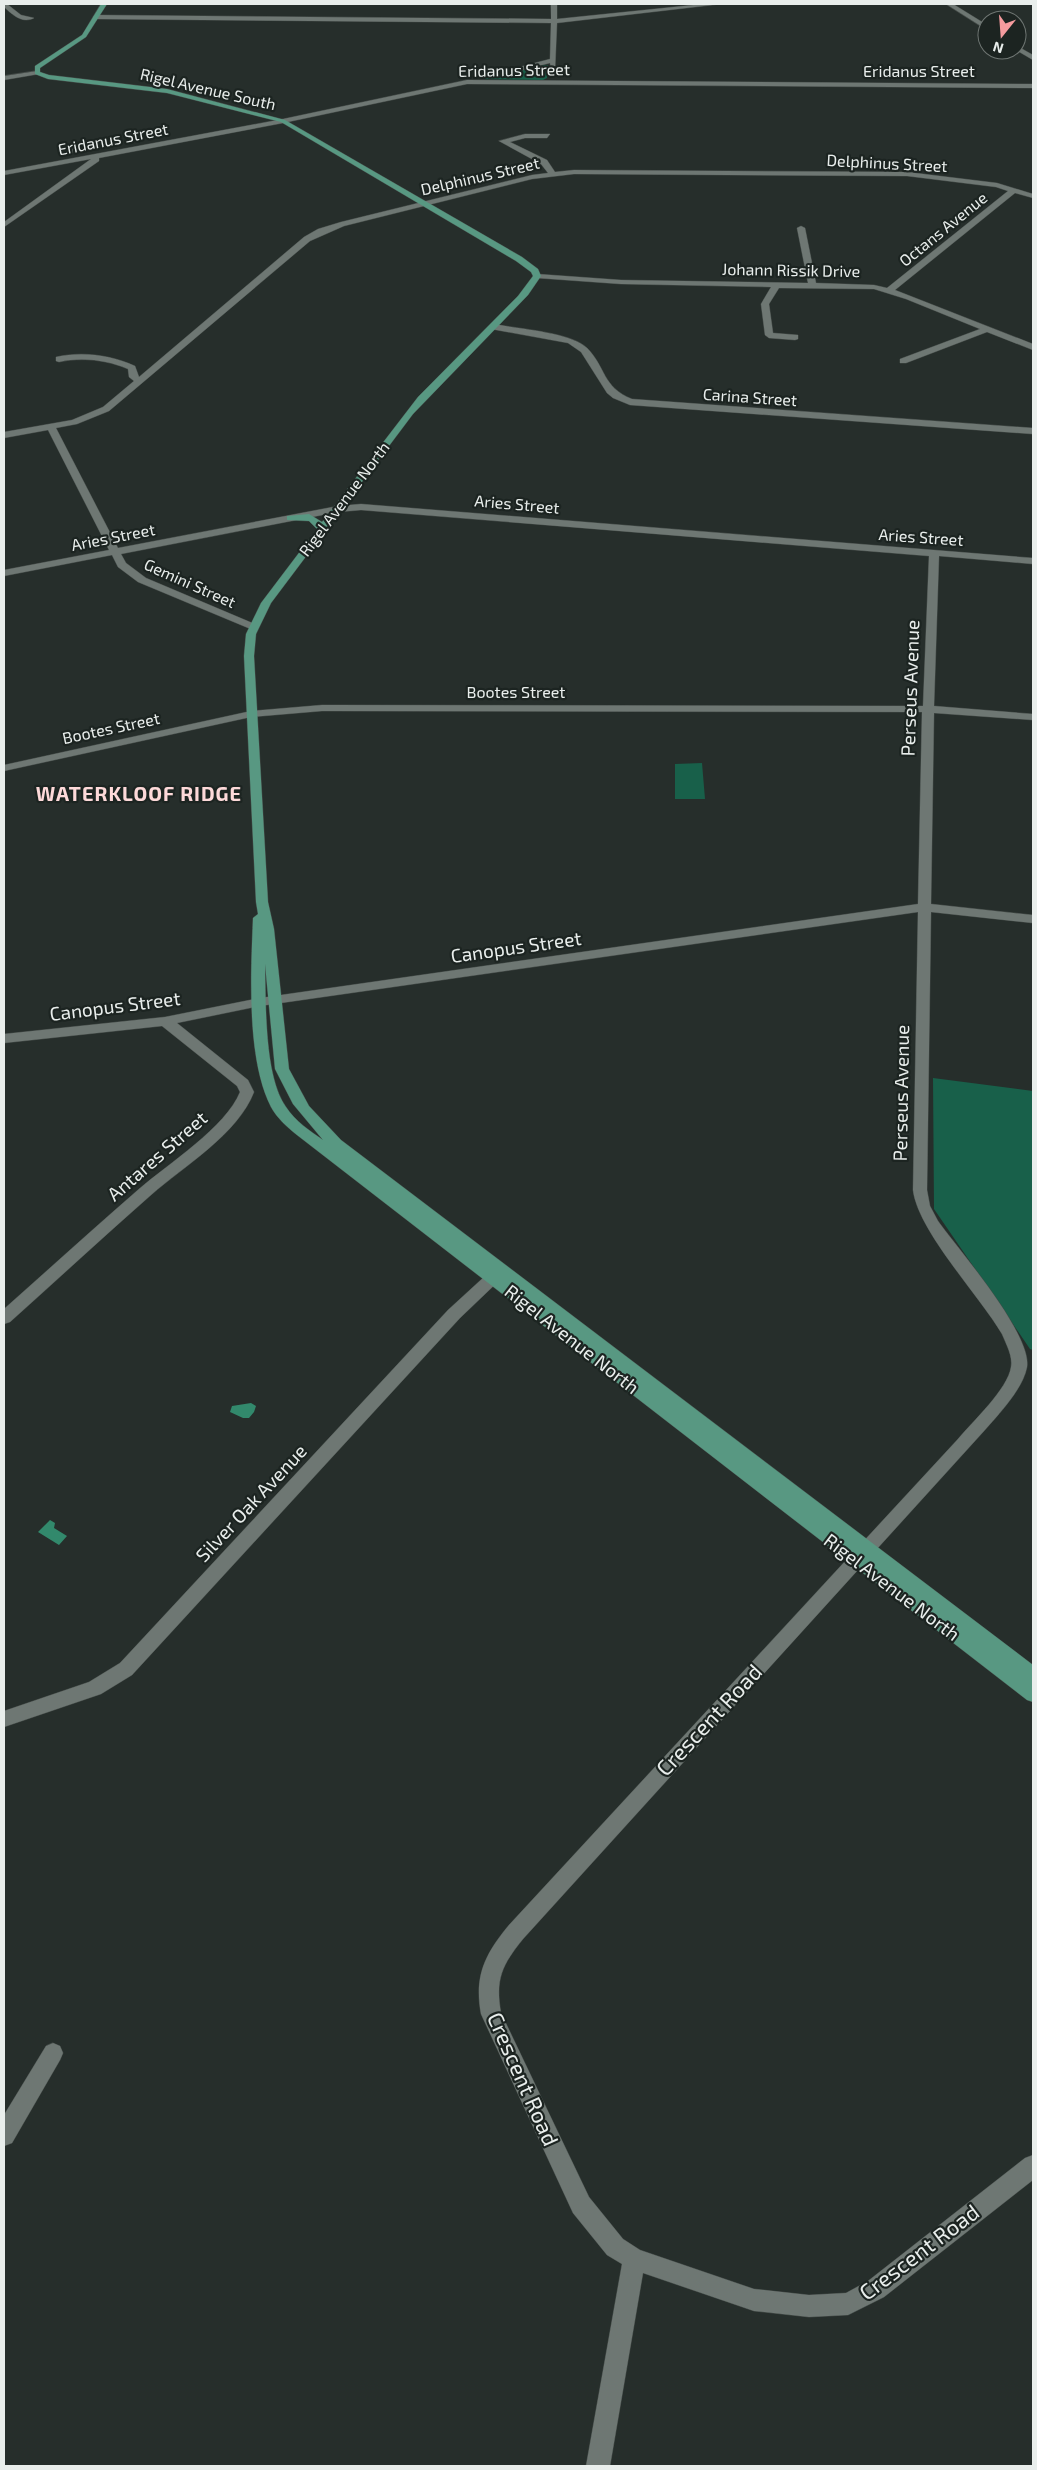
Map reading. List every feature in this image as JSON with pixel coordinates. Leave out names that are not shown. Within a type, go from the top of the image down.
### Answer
[{"type":"main road","points":[[36,73],[38,67],[84,36],[104,4]]},
{"type":"main road","name":"Rigel Avenue South","points":[[36,73],[48,77],[167,91],[283,120],[423,203]]},
{"type":"main road","points":[[423,203],[519,259],[535,271],[537,276]]},
{"type":"main road","name":"Rigel Avenue North","points":[[496,1274],[336,1144],[311,1119],[290,1088],[282,1069],[268,929],[262,902],[249,656],[254,627],[266,603],[338,508],[428,390],[494,327],[537,276]]},
{"type":"main road","points":[[290,518],[314,518],[322,530]]},
{"type":"main road","name":"Rigel Avenue North","points":[[262,902],[259,918],[260,1002],[266,1072],[274,1099],[285,1116],[496,1274],[862,1554],[1033,1694]]},
{"type":"main road","name":"Rigel Avenue North","points":[[862,1554],[1033,1675]]},
{"type":"street","points":[[4,4],[20,17],[31,18]]},
{"type":"street","points":[[554,4],[552,60],[554,83]]},
{"type":"street","points":[[96,17],[554,21],[718,4]]},
{"type":"street","points":[[950,4],[977,22]]},
{"type":"street","points":[[467,82],[552,60]]},
{"type":"street","points":[[4,78],[36,73]]},
{"type":"street","name":"Eridanus Street","points":[[4,173],[283,120],[467,82],[1033,86]]},
{"type":"street","points":[[547,136],[500,139],[544,162],[552,173]]},
{"type":"street","points":[[4,225],[104,154]]},
{"type":"street","name":"Delphinus Street","points":[[4,435],[86,419],[106,410],[139,380],[313,235],[340,224],[552,173],[898,174],[986,184],[1033,196]]},
{"type":"street","name":"Octans Avenue","points":[[889,290],[1014,190]]},
{"type":"street","points":[[801,228],[812,285]]},
{"type":"street","name":"Johann Rissik Drive","points":[[537,276],[621,282],[860,286],[889,290],[1033,346]]},
{"type":"street","points":[[777,284],[765,304],[769,335],[795,337]]},
{"type":"street","name":"Carina Street","points":[[494,327],[571,341],[584,350],[610,391],[630,402],[1033,431]]},
{"type":"street","points":[[903,361],[988,328]]},
{"type":"street","points":[[59,359],[73,355],[120,363],[132,368],[133,377],[139,380]]},
{"type":"street","name":"Gemini Street","points":[[51,427],[122,565],[142,580],[254,627]]},
{"type":"street","name":"Aries Street","points":[[4,573],[338,508],[369,507],[1033,561]]},
{"type":"street","name":"Perseus Avenue","points":[[862,1554],[1002,1398],[1018,1368],[1019,1356],[1010,1332],[938,1234],[922,1207],[918,1169],[928,709],[934,554]]},
{"type":"street","name":"Bootes Street","points":[[4,768],[251,714],[322,708],[928,709],[1033,717]]},
{"type":"street","name":"Canopus Street","points":[[4,1038],[165,1020],[260,1002],[924,907],[1033,919]]},
{"type":"street","name":"Antares Street","points":[[4,1318],[145,1192],[224,1126],[242,1105],[247,1092],[243,1083],[165,1020]]},
{"type":"street","name":"Silver Oak Avenue","points":[[4,1719],[95,1688],[126,1669],[454,1314],[496,1274]]},
{"type":"street","name":"Crescent Road","points":[[862,1554],[537,1908],[496,1957],[489,1972],[487,1998],[491,2014],[568,2179],[581,2205],[597,2227],[616,2247],[634,2260],[754,2300],[809,2306],[848,2304],[876,2288],[1033,2166]]},
{"type":"street","points":[[4,2134],[54,2053]]},
{"type":"street","points":[[598,2466],[634,2260]]},
{"type":"shaded area","points":[[548,65],[547,78],[543,80],[482,79]]},
{"type":"shaded area","points":[[702,763],[705,799],[675,799],[675,764]]},
{"type":"shaded area","points":[[933,1078],[1033,1091],[1033,1350],[1030,1349],[934,1209]]},
{"type":"shaded area","points":[[251,1403],[256,1406],[249,1418],[243,1418],[230,1412],[232,1406]]},
{"type":"shaded area","points":[[50,1520],[55,1523],[54,1528],[67,1536],[59,1545],[38,1532]]},
{"type":"district","name":"WATERKLOOF RIDGE","points":[[139,794]]}]
